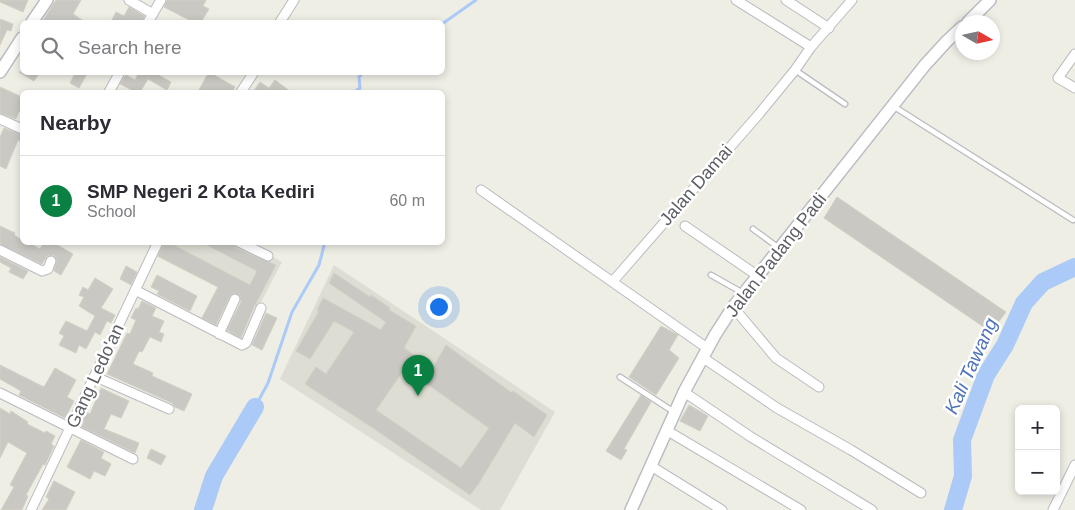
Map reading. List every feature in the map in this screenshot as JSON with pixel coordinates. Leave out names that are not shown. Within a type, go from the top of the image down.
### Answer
[{"type":"main road","points":[[33,20],[47,0]]},
{"type":"main road","points":[[975,15],[990,0]]},
{"type":"main road","name":"Jalan Padang Padi","points":[[631,510],[674,412],[704,352],[734,307],[934,54],[955,34]]},
{"type":"main road","points":[[0,72],[20,41]]},
{"type":"street","points":[[129,0],[153,14]]},
{"type":"street","points":[[149,20],[161,0]]},
{"type":"street","points":[[281,20],[294,0]]},
{"type":"street","points":[[736,0],[811,47]]},
{"type":"street","points":[[786,0],[829,28]]},
{"type":"street","name":"Jalan Damai","points":[[614,283],[616,276],[795,70],[811,47],[852,0]]},
{"type":"street","points":[[1075,54],[1058,78],[1075,88]]},
{"type":"street","points":[[110,90],[118,75]]},
{"type":"street","points":[[242,90],[252,75]]},
{"type":"street","points":[[0,119],[20,128]]},
{"type":"street","points":[[481,190],[614,283],[778,408],[852,450],[921,493]]},
{"type":"street","points":[[685,226],[758,276]]},
{"type":"street","name":"Gang Ledo'an","points":[[31,510],[157,245]]},
{"type":"street","points":[[245,245],[268,256]]},
{"type":"street","points":[[0,250],[42,271],[48,269],[51,261]]},
{"type":"street","points":[[135,290],[219,334],[245,345],[261,308]]},
{"type":"street","points":[[219,334],[235,299]]},
{"type":"street","points":[[734,307],[776,358],[819,387]]},
{"type":"street","points":[[96,376],[169,409]]},
{"type":"street","points":[[684,392],[750,437],[872,510]]},
{"type":"street","points":[[0,393],[133,459]]},
{"type":"street","points":[[666,430],[801,510]]},
{"type":"street","points":[[1053,510],[1075,465]]},
{"type":"street","points":[[651,466],[722,510]]},
{"type":"lane","points":[[795,70],[845,104]]},
{"type":"lane","points":[[893,106],[1073,220]]},
{"type":"lane","points":[[754,229],[780,249]]},
{"type":"lane","points":[[711,275],[744,294]]},
{"type":"lane","points":[[620,378],[674,412]]},
{"type":"shaded area","points":[[160,245],[252,245],[282,262],[258,308],[154,255]]},
{"type":"shaded area","points":[[334,265],[555,412],[500,510],[481,510],[280,379]]},
{"type":"building","points":[[0,0],[28,0],[23,12],[0,2]]},
{"type":"building","points":[[56,0],[81,0],[73,14],[82,20],[43,20]]},
{"type":"building","points":[[167,0],[206,0],[203,6],[209,9],[202,20],[189,20],[164,7]]},
{"type":"building","points":[[129,7],[144,16],[143,20],[112,20],[116,12],[124,16]]},
{"type":"building","points":[[0,19],[13,24],[11,31],[7,30],[0,45]]},
{"type":"building","points":[[24,75],[38,75],[34,81]]},
{"type":"building","points":[[74,75],[86,75],[79,88],[70,83]]},
{"type":"building","points":[[126,75],[135,80],[138,75],[158,75],[171,82],[167,90],[148,79],[141,90],[132,90],[120,84]]},
{"type":"building","points":[[207,75],[214,75],[235,87],[233,90],[199,90]]},
{"type":"building","points":[[275,80],[288,90],[254,90],[260,82],[269,88]]},
{"type":"building","points":[[0,87],[20,96],[20,112],[16,119],[0,113]]},
{"type":"building","points":[[4,128],[20,134],[20,141],[18,140],[6,169],[0,166],[0,137]]},
{"type":"building","points":[[837,197],[1006,312],[991,332],[824,218]]},
{"type":"building","points":[[0,226],[15,233],[14,235],[20,239],[20,245],[33,245],[40,249],[42,245],[57,245],[73,254],[61,275],[54,271],[57,260],[54,255],[47,256],[42,264],[0,244]]},
{"type":"building","points":[[164,245],[174,245],[250,285],[257,271],[207,245],[234,245],[236,248],[276,265],[254,307],[241,338],[227,330],[241,302],[240,295],[234,293],[230,296],[216,325],[202,318],[218,287],[158,256]]},
{"type":"building","points":[[0,257],[28,271],[23,279],[9,272],[11,268],[0,262]]},
{"type":"building","points":[[126,266],[137,272],[131,285],[120,279]]},
{"type":"building","points":[[334,273],[370,297],[371,295],[390,308],[389,310],[416,326],[404,348],[421,360],[423,358],[434,366],[446,345],[512,393],[513,391],[547,415],[534,437],[515,423],[470,495],[305,384],[316,367],[326,374],[354,332],[334,321],[310,359],[296,351],[319,311],[317,310],[323,298],[381,330],[386,322],[329,283]],"holes":[[[405,368],[489,428],[461,468],[376,410]]]},
{"type":"building","points":[[157,275],[197,296],[190,311],[157,294],[159,291],[151,287]]},
{"type":"building","points":[[95,278],[113,289],[101,308],[115,315],[111,323],[107,321],[100,335],[95,332],[86,349],[79,345],[76,353],[59,345],[64,336],[59,333],[66,321],[87,331],[95,316],[79,306],[84,297],[79,295],[83,287],[88,290]]},
{"type":"building","points":[[142,301],[156,308],[152,316],[164,321],[159,332],[164,334],[161,342],[150,337],[142,352],[139,351],[133,364],[153,373],[152,376],[192,394],[184,411],[175,407],[172,403],[107,374],[127,333],[130,334],[136,320],[131,318]]},
{"type":"building","points":[[266,313],[277,318],[262,350],[252,345]]},
{"type":"building","points":[[661,326],[678,335],[669,350],[679,358],[656,395],[629,377]]},
{"type":"building","points":[[0,365],[44,387],[55,368],[76,380],[67,397],[74,401],[65,418],[19,395],[21,391],[0,379]]},
{"type":"building","points":[[101,388],[129,401],[121,418],[111,414],[104,429],[139,443],[135,453],[80,426],[86,412],[90,414]]},
{"type":"building","points":[[641,395],[651,402],[624,449],[627,450],[621,460],[606,451]]},
{"type":"building","points":[[689,405],[708,416],[700,431],[680,421]]},
{"type":"building","points":[[0,408],[10,414],[11,411],[28,422],[27,424],[55,436],[51,444],[54,446],[45,465],[43,464],[26,495],[28,496],[22,510],[1,510],[14,487],[10,485],[27,453],[8,442],[0,458]]},
{"type":"building","points":[[81,440],[104,452],[101,458],[111,464],[105,476],[94,471],[90,479],[67,467]]},
{"type":"building","points":[[151,449],[166,456],[161,465],[147,458]]},
{"type":"building","points":[[54,481],[75,492],[66,510],[42,510],[49,499],[46,497]]},
{"type":"waterway","points":[[445,22],[476,0]]},
{"type":"waterway","points":[[357,90],[360,88],[359,77],[361,75]]},
{"type":"waterway","points":[[255,407],[268,383],[292,312],[319,265],[324,245]]},
{"type":"waterway","name":"Kali Tawang","points":[[953,510],[963,476],[962,440],[986,375],[1005,345],[1024,303],[1043,282],[1075,267]]},
{"type":"waterway","points":[[203,510],[214,476],[255,407]]},
{"type":"place","name":"SMP Negeri 2 Kota Kediri","points":[[418,396]]}]
